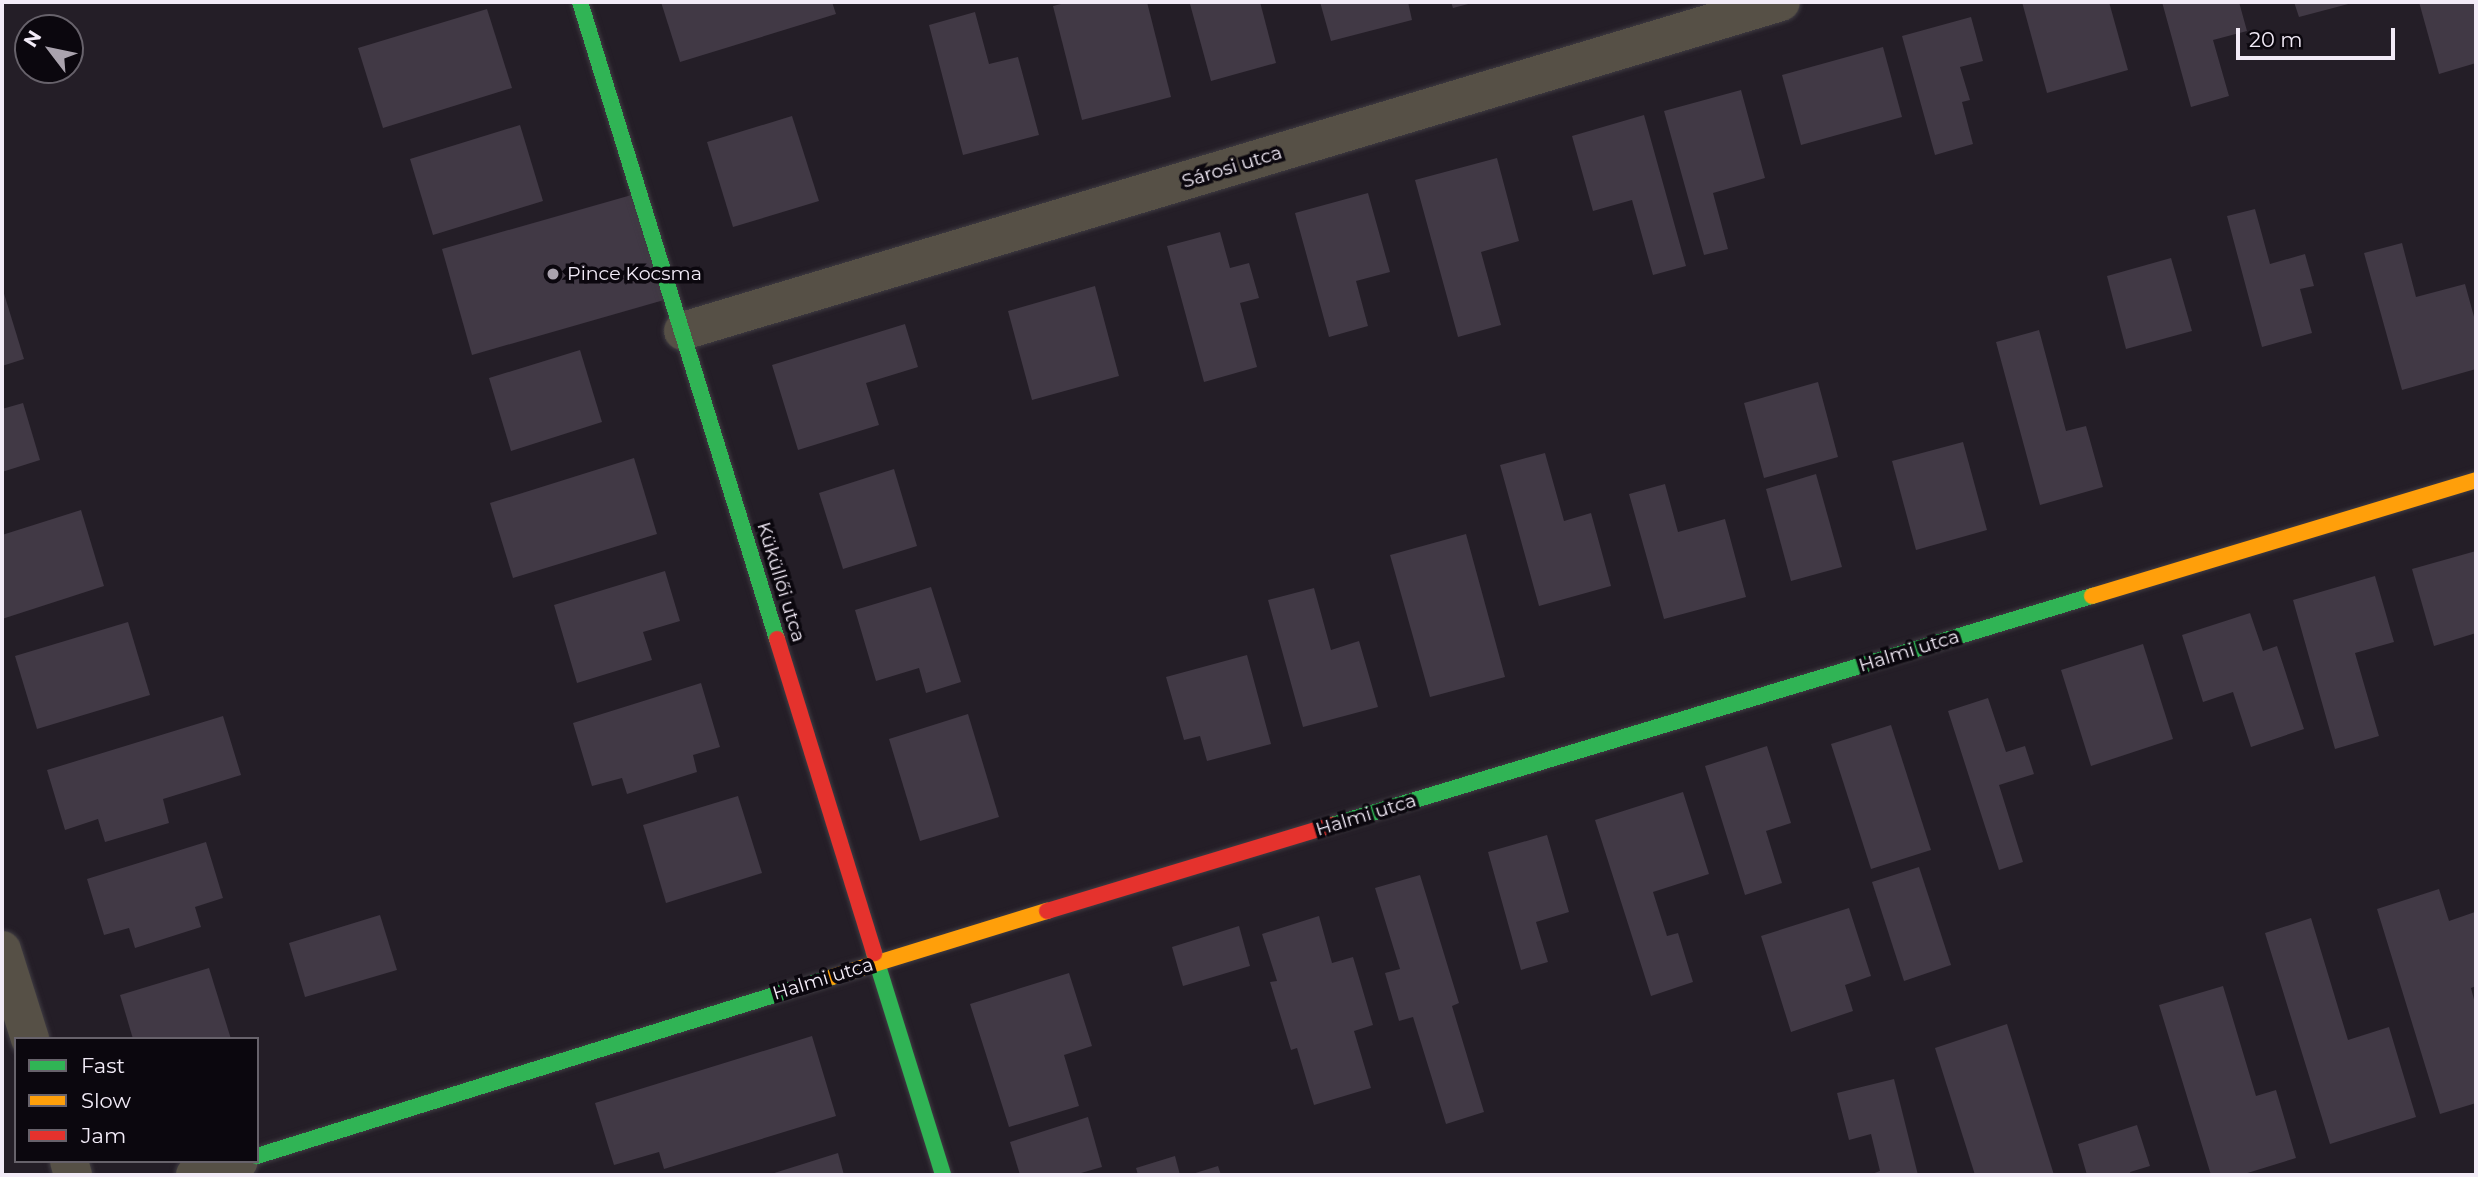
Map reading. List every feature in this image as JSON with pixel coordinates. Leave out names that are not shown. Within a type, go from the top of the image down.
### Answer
[{"type":"street","name":"Küküllői utca","points":[[580,2],[943,1175]]},
{"type":"street","name":"Sárosi utca","points":[[683,331],[1781,2]]},
{"type":"street","name":"Halmi utca","points":[[259,1155],[876,963],[2476,480]]},
{"type":"street","points":[[2,950],[29,1037]]},
{"type":"street","points":[[195,1175],[233,1163]]},
{"type":"building","points":[[661,2],[832,2],[836,14],[680,62]]},
{"type":"building","points":[[1069,2],[1147,2],[1171,97],[1082,120],[1053,6]]},
{"type":"building","points":[[1260,2],[1276,63],[1211,81],[1190,4]]},
{"type":"building","points":[[1320,2],[1408,2],[1412,20],[1331,41]]},
{"type":"building","points":[[1451,2],[1472,2],[1472,3],[1453,8]]},
{"type":"building","points":[[2022,2],[2109,2],[2128,70],[2047,93]]},
{"type":"building","points":[[2162,2],[2239,2],[2247,31],[2213,40],[2229,96],[2191,107]]},
{"type":"building","points":[[2294,2],[2352,2],[2352,3],[2299,17]]},
{"type":"building","points":[[2419,2],[2476,2],[2476,63],[2439,74]]},
{"type":"building","points":[[487,9],[512,88],[383,128],[358,48]]},
{"type":"building","points":[[975,12],[989,64],[1018,57],[1039,135],[963,155],[929,25]]},
{"type":"building","points":[[1971,17],[1983,61],[1960,67],[1970,100],[1962,102],[1973,144],[1935,155],[1902,36]]},
{"type":"building","points":[[1883,47],[1902,117],[1801,145],[1782,75]]},
{"type":"building","points":[[1741,90],[1765,178],[1713,193],[1728,249],[1704,255],[1664,111]]},
{"type":"building","points":[[1644,115],[1686,266],[1653,275],[1632,200],[1593,211],[1572,136]]},
{"type":"building","points":[[792,116],[819,201],[733,227],[707,142]]},
{"type":"building","points":[[520,125],[543,201],[433,235],[410,159]]},
{"type":"building","points":[[1497,158],[1519,241],[1481,252],[1501,325],[1458,337],[1415,180]]},
{"type":"building","points":[[1368,193],[1390,272],[1356,281],[1368,326],[1329,337],[1295,213]]},
{"type":"building","name":"Pince Kocsma","points":[[635,194],[664,300],[472,355],[442,249]]},
{"type":"building","points":[[2255,209],[2270,264],[2305,254],[2314,286],[2300,289],[2312,333],[2262,347],[2227,216]]},
{"type":"building","points":[[1220,232],[1230,268],[1249,263],[1259,298],[1240,303],[1257,367],[1204,382],[1167,246]]},
{"type":"building","points":[[2402,243],[2416,297],[2465,284],[2476,324],[2476,369],[2402,390],[2364,253]]},
{"type":"building","points":[[2171,258],[2192,331],[2126,349],[2107,276]]},
{"type":"building","points":[[1095,286],[1119,376],[1032,400],[1008,311]]},
{"type":"building","points":[[2,287],[24,359],[2,366]]},
{"type":"building","points":[[905,324],[918,367],[866,383],[879,425],[798,450],[772,365]]},
{"type":"building","points":[[2039,330],[2066,431],[2086,426],[2103,487],[2040,505],[1996,342]]},
{"type":"building","points":[[580,350],[602,422],[511,451],[489,378]]},
{"type":"building","points":[[1818,382],[1838,457],[1764,478],[1744,403]]},
{"type":"building","points":[[23,403],[40,460],[2,472],[2,409]]},
{"type":"building","points":[[1963,442],[1987,530],[1916,550],[1892,461]]},
{"type":"building","points":[[1545,453],[1564,521],[1591,513],[1611,586],[1539,606],[1500,465]]},
{"type":"building","points":[[634,458],[657,534],[513,578],[490,503]]},
{"type":"building","points":[[894,469],[917,546],[843,569],[819,493]]},
{"type":"building","points":[[1816,474],[1842,567],[1791,581],[1766,489]]},
{"type":"building","points":[[1665,484],[1678,532],[1725,519],[1746,597],[1664,619],[1629,494]]},
{"type":"building","points":[[81,510],[104,586],[2,619],[2,535]]},
{"type":"building","points":[[1466,534],[1505,677],[1430,697],[1390,555]]},
{"type":"building","points":[[2476,551],[2476,633],[2434,646],[2412,569]]},
{"type":"building","points":[[665,571],[680,621],[643,632],[652,660],[577,683],[554,605]]},
{"type":"building","points":[[2375,576],[2394,642],[2355,653],[2379,736],[2335,749],[2293,600]]},
{"type":"building","points":[[931,587],[961,682],[926,693],[919,668],[876,681],[855,610]]},
{"type":"building","points":[[1314,588],[1331,650],[1359,641],[1378,707],[1303,727],[1268,600]]},
{"type":"building","points":[[2250,613],[2263,651],[2277,646],[2304,729],[2251,747],[2233,692],[2203,702],[2182,635]]},
{"type":"building","points":[[128,622],[150,695],[37,729],[15,656]]},
{"type":"building","points":[[2143,644],[2173,739],[2091,766],[2061,670]]},
{"type":"building","points":[[1247,655],[1271,744],[1207,761],[1200,736],[1184,740],[1166,677]]},
{"type":"building","points":[[701,683],[720,747],[693,755],[697,772],[627,794],[622,778],[592,786],[573,723]]},
{"type":"building","points":[[1988,698],[2006,752],[2025,746],[2034,774],[1999,785],[2023,862],[1999,870],[1948,711]]},
{"type":"building","points":[[968,714],[999,817],[920,841],[889,739]]},
{"type":"building","points":[[223,716],[241,775],[163,799],[169,823],[105,842],[98,819],[65,830],[47,770]]},
{"type":"building","points":[[1891,725],[1931,850],[1871,869],[1831,744]]},
{"type":"building","points":[[1767,746],[1791,823],[1766,831],[1782,883],[1745,895],[1705,766]]},
{"type":"building","points":[[1683,792],[1709,874],[1653,892],[1667,936],[1678,933],[1693,982],[1651,996],[1595,820]]},
{"type":"building","points":[[738,796],[762,873],[666,903],[643,825]]},
{"type":"building","points":[[1547,835],[1569,912],[1536,922],[1548,962],[1521,970],[1488,852]]},
{"type":"building","points":[[206,842],[223,898],[195,907],[201,927],[135,948],[129,928],[104,935],[87,879]]},
{"type":"building","points":[[1919,867],[1951,965],[1904,981],[1872,882]]},
{"type":"building","points":[[1420,875],[1459,1003],[1452,1006],[1484,1112],[1446,1124],[1413,1017],[1399,1021],[1385,973],[1400,969],[1375,888]]},
{"type":"building","points":[[2439,889],[2449,921],[2475,912],[2476,914],[2476,986],[2471,988],[2476,1007],[2476,1103],[2440,1114],[2377,909]]},
{"type":"building","points":[[1849,908],[1871,976],[1845,985],[1853,1011],[1791,1032],[1761,936]]},
{"type":"building","points":[[380,915],[397,970],[305,997],[289,943]]},
{"type":"building","points":[[1319,916],[1332,963],[1353,957],[1373,1025],[1354,1031],[1371,1088],[1314,1105],[1297,1048],[1291,1050],[1270,982],[1277,981],[1262,934]]},
{"type":"building","points":[[2311,918],[2348,1040],[2389,1027],[2416,1117],[2330,1144],[2265,933]]},
{"type":"building","points":[[1239,926],[1250,966],[1183,986],[1172,947]]},
{"type":"building","points":[[209,968],[230,1037],[132,1037],[120,995]]},
{"type":"building","points":[[1069,973],[1092,1046],[1064,1055],[1079,1106],[1009,1127],[970,1004]]},
{"type":"building","points":[[2223,986],[2256,1096],[2276,1090],[2296,1158],[2241,1175],[2211,1175],[2159,1005]]},
{"type":"building","points":[[2007,1024],[2054,1175],[1975,1175],[1935,1048]]},
{"type":"building","points":[[812,1036],[836,1116],[664,1169],[659,1152],[614,1165],[595,1103]]},
{"type":"building","points":[[1894,1079],[1918,1175],[1869,1175],[1880,1171],[1871,1134],[1849,1140],[1837,1093]]},
{"type":"building","points":[[1088,1117],[1102,1167],[1074,1175],[1020,1175],[1010,1142]]},
{"type":"building","points":[[2137,1125],[2150,1166],[2130,1172],[2131,1175],[2087,1175],[2078,1144]]},
{"type":"building","points":[[838,1153],[844,1175],[768,1175]]},
{"type":"building","points":[[1175,1156],[1180,1175],[1138,1175],[1136,1168]]},
{"type":"building","points":[[1218,1166],[1221,1175],[1189,1175]]},
{"type":"traffic: fast","points":[[580,2],[777,639]]},
{"type":"traffic: fast","points":[[1332,825],[2092,596]]},
{"type":"traffic: fast","points":[[874,953],[943,1175]]},
{"type":"traffic: fast","points":[[259,1155],[832,977]]},
{"type":"traffic: slow","points":[[2092,596],[2476,480]]},
{"type":"traffic: slow","points":[[832,977],[1047,911]]},
{"type":"traffic: jam","points":[[777,639],[874,953]]},
{"type":"traffic: jam","points":[[1047,911],[1332,825]]},
{"type":"place","name":"Pince Kocsma","points":[[553,274]]}]
